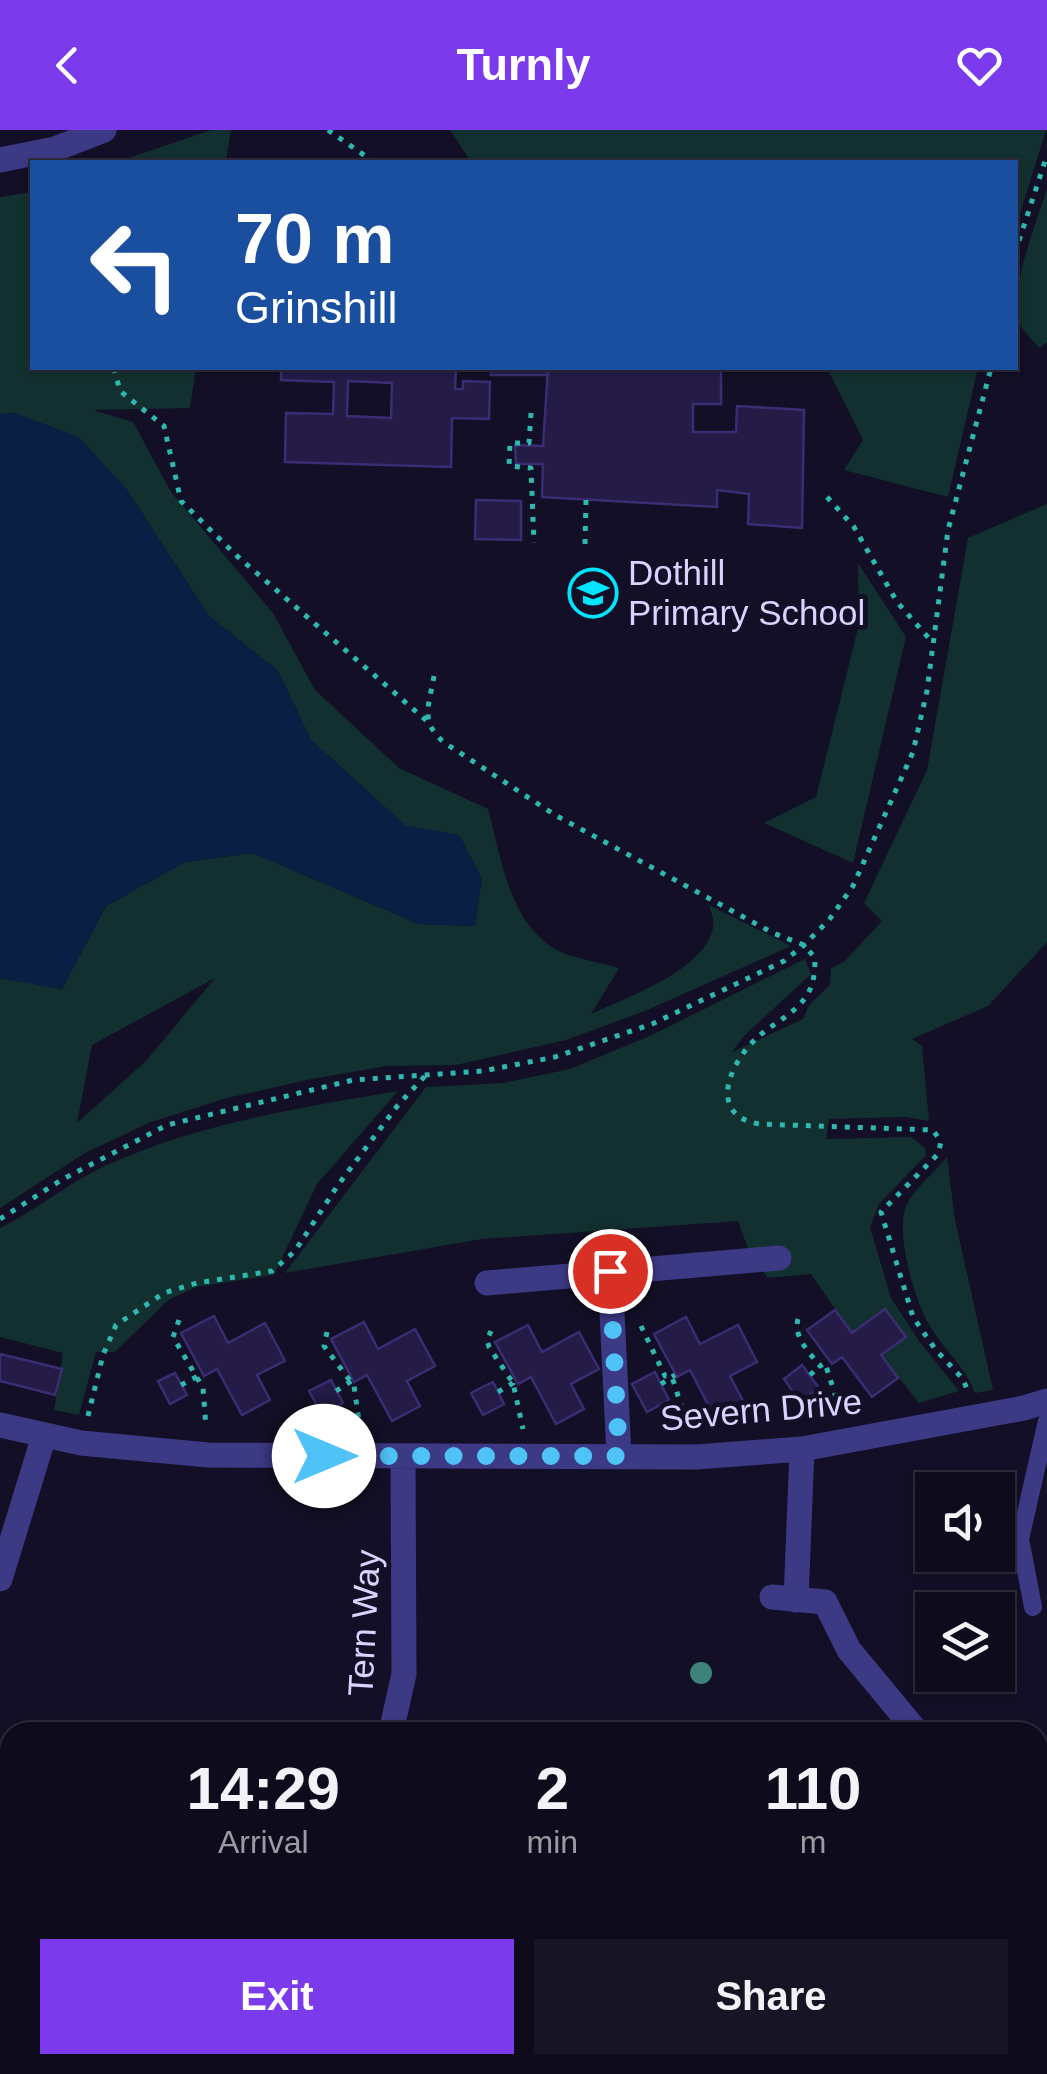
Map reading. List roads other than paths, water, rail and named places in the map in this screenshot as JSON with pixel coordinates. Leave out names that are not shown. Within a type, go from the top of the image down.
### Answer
[{"type":"street","points":[[0,160],[55,150],[104,130]]},
{"type":"street","points":[[487,1283],[611,1280],[779,1258]]},
{"type":"street","points":[[611,1280],[619,1456]]},
{"type":"street","name":"Severn Drive","points":[[0,1426],[81,1443],[208,1455],[696,1457],[802,1448],[1047,1401]]},
{"type":"street","points":[[0,1578],[44,1436]]},
{"type":"street","points":[[802,1448],[784,1598],[825,1602],[849,1650],[910,1722]]},
{"type":"street","name":"Tern Way","points":[[393,1722],[404,1674],[404,1456]]},
{"type":"lane","points":[[1033,1607],[1020,1539],[1047,1421]]},
{"type":"water","points":[[15,413],[79,437],[127,490],[209,616],[278,671],[311,740],[406,826],[459,835],[482,879],[475,926],[420,924],[252,853],[185,862],[106,906],[62,989],[0,978],[0,414]]},
{"type":"place","name":"Dothill Primary School","points":[[593,593]]}]
